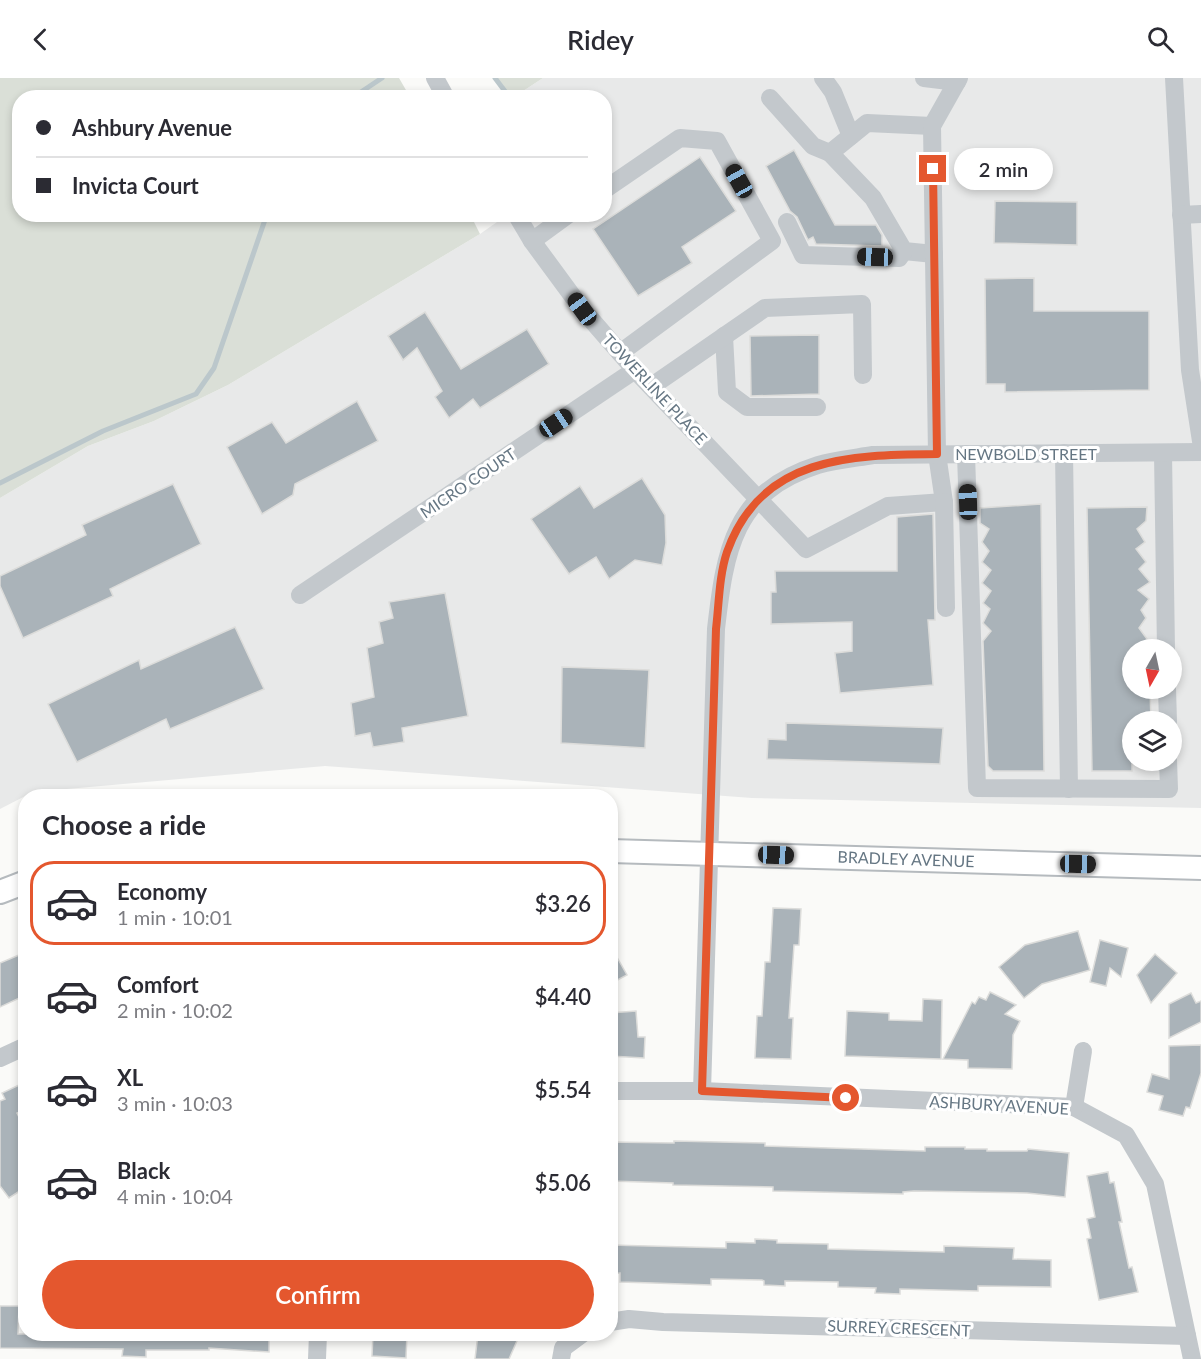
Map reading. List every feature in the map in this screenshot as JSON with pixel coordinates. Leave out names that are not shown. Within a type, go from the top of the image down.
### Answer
[{"type":"main road","name":"BRADLEY AVENUE","points":[[618,851],[1201,868]]},
{"type":"main road","points":[[0,892],[18,885]]},
{"type":"street","points":[[823,78],[833,92],[851,136]]},
{"type":"street","points":[[924,78],[958,80],[932,126],[937,454],[944,502],[946,608]]},
{"type":"street","points":[[1174,78],[1190,370],[1201,441]]},
{"type":"street","points":[[770,98],[813,146],[830,153],[873,198],[904,251]]},
{"type":"street","points":[[830,153],[867,123],[932,126]]},
{"type":"street","points":[[612,185],[680,138],[717,141],[772,241],[620,353]]},
{"type":"street","points":[[1181,215],[1201,214]]},
{"type":"street","name":"TOWERLINE PLACE","points":[[520,222],[531,241],[582,309],[620,353],[806,549],[888,506],[944,502]]},
{"type":"street","points":[[531,241],[558,222]]},
{"type":"street","points":[[787,222],[804,255],[899,258],[904,251]]},
{"type":"street","points":[[904,251],[934,254]]},
{"type":"street","points":[[652,386],[765,308],[862,304],[862,375]]},
{"type":"street","points":[[724,336],[728,392],[747,407],[818,407]]},
{"type":"street","name":"MICRO COURT","points":[[300,595],[635,370]]},
{"type":"street","name":"NEWBOLD STREET","points":[[702,1091],[716,629],[722,574],[727,553],[740,523],[759,499],[788,477],[819,465],[873,455],[1201,452]]},
{"type":"street","points":[[1064,453],[1069,789]]},
{"type":"street","points":[[1163,453],[1166,639]]},
{"type":"street","points":[[966,454],[977,788],[1169,789],[1168,771]]},
{"type":"street","points":[[0,1058],[18,1050]]},
{"type":"street","points":[[1074,1107],[1083,1051]]},
{"type":"street","name":"ASHBURY AVENUE","points":[[618,1091],[702,1091],[1074,1107],[1126,1135],[1155,1184],[1192,1359]]},
{"type":"street","name":"SURREY CRESCENT","points":[[618,1321],[629,1319],[663,1322],[1187,1336]]},
{"type":"street","points":[[317,1359],[318,1341]]},
{"type":"street","points":[[561,1359],[563,1348],[572,1341]]},
{"type":"shaded area","points":[[0,78],[399,78],[406,90],[12,90],[12,222],[474,222],[480,234],[228,385],[154,421],[88,446],[0,498]]},
{"type":"shaded area","points":[[496,78],[543,78],[525,90],[504,90]]},
{"type":"shaded area","points":[[543,78],[1201,78],[1201,808],[752,798],[325,766],[67,789],[18,789],[18,800],[0,809],[0,498],[88,446],[154,421],[228,385],[497,222],[612,222],[612,90],[525,90]]},
{"type":"building","points":[[794,150],[835,225],[876,225],[882,235],[882,246],[816,244],[813,237],[808,240],[766,166]]},
{"type":"building","points":[[700,157],[736,211],[682,247],[692,263],[638,296],[593,229],[603,222],[612,222],[612,216]]},
{"type":"building","points":[[995,201],[1077,202],[1077,245],[994,243]]},
{"type":"building","points":[[1034,278],[1034,311],[1149,311],[1149,390],[1005,392],[1005,384],[986,384],[985,279]]},
{"type":"building","points":[[425,312],[461,369],[527,329],[549,364],[480,408],[473,399],[449,418],[435,397],[442,391],[417,348],[403,360],[388,336]]},
{"type":"building","points":[[819,335],[819,394],[751,396],[750,336]]},
{"type":"building","points":[[357,401],[378,441],[295,484],[293,495],[262,514],[227,447],[272,422],[286,443]]},
{"type":"building","points":[[642,478],[665,515],[666,543],[662,565],[635,560],[609,579],[596,557],[569,574],[531,519],[580,486],[594,508]]},
{"type":"building","points":[[173,484],[201,544],[110,589],[113,596],[23,638],[0,586],[0,576],[86,535],[82,525]]},
{"type":"building","points":[[1041,504],[1044,771],[993,771],[988,766],[983,641],[991,631],[983,623],[990,609],[983,603],[991,591],[982,583],[991,570],[982,562],[989,551],[982,542],[989,529],[980,523],[980,508]]},
{"type":"building","points":[[1147,507],[1146,521],[1137,529],[1145,542],[1136,549],[1146,562],[1139,569],[1150,582],[1138,590],[1149,599],[1141,610],[1146,618],[1139,628],[1147,639],[1122,639],[1122,699],[1150,699],[1151,711],[1122,711],[1122,771],[1092,771],[1087,508]]},
{"type":"building","points":[[933,514],[935,620],[928,620],[933,685],[840,693],[835,653],[852,651],[852,622],[771,624],[771,592],[776,592],[775,571],[897,571],[897,517]]},
{"type":"building","points":[[445,593],[468,716],[402,728],[404,742],[373,747],[370,733],[355,736],[351,703],[374,697],[367,648],[383,643],[379,622],[393,618],[389,602]]},
{"type":"building","points":[[235,627],[264,689],[170,729],[166,719],[77,762],[48,704],[139,660],[141,669]]},
{"type":"building","points":[[562,667],[649,670],[645,748],[561,743]]},
{"type":"building","points":[[786,723],[943,728],[940,764],[767,759],[768,739],[786,740]]},
{"type":"building","points":[[773,908],[801,909],[799,945],[794,945],[789,1018],[793,1018],[791,1059],[755,1058],[757,1016],[762,1016],[765,962],[770,962]]},
{"type":"building","points":[[1078,931],[1090,970],[1042,984],[1024,998],[999,967],[1025,945]]},
{"type":"building","points":[[1100,940],[1128,948],[1121,977],[1110,968],[1106,986],[1090,982]]},
{"type":"building","points":[[1155,954],[1177,973],[1151,1003],[1137,975]]},
{"type":"building","points":[[18,955],[18,999],[0,1007],[0,963]]},
{"type":"building","points":[[618,959],[627,975],[618,980]]},
{"type":"building","points":[[990,992],[1016,1005],[1005,1014],[1020,1021],[1013,1035],[1012,1069],[968,1068],[968,1060],[943,1059],[972,1002],[975,1004],[979,997],[986,1000]]},
{"type":"building","points":[[1191,993],[1196,1003],[1201,1001],[1201,1022],[1169,1038],[1169,1004]]},
{"type":"building","points":[[923,999],[942,1000],[941,1059],[845,1056],[847,1011],[889,1013],[889,1020],[922,1021]]},
{"type":"building","points":[[636,1011],[638,1037],[645,1037],[644,1058],[618,1056],[618,1012]]},
{"type":"building","points":[[1201,1045],[1201,1073],[1190,1108],[1186,1107],[1183,1116],[1159,1110],[1163,1096],[1147,1092],[1152,1074],[1169,1079],[1169,1046]]},
{"type":"building","points":[[18,1085],[18,1192],[9,1198],[0,1186],[0,1101],[5,1099],[2,1093]]},
{"type":"building","points":[[674,1141],[765,1143],[765,1146],[925,1151],[925,1147],[965,1147],[965,1149],[987,1149],[987,1151],[1027,1151],[1028,1149],[1069,1153],[1065,1197],[1027,1193],[914,1191],[903,1192],[903,1194],[773,1191],[773,1187],[618,1181],[618,1142],[674,1143]]},
{"type":"building","points":[[1108,1172],[1110,1183],[1114,1182],[1122,1222],[1119,1222],[1129,1268],[1132,1267],[1138,1292],[1099,1300],[1087,1239],[1091,1238],[1087,1219],[1095,1217],[1087,1176]]},
{"type":"building","points":[[755,1239],[777,1240],[777,1243],[828,1244],[828,1249],[944,1252],[944,1246],[1014,1248],[1013,1259],[1051,1260],[1051,1287],[978,1286],[978,1291],[900,1289],[900,1294],[875,1293],[876,1288],[838,1287],[838,1282],[785,1281],[785,1286],[764,1285],[762,1280],[711,1279],[711,1285],[620,1282],[618,1245],[726,1248],[726,1242],[755,1243]]},
{"type":"building","points":[[0,1306],[18,1306],[18,1341],[269,1341],[269,1352],[209,1348],[209,1350],[146,1350],[146,1357],[122,1356],[123,1349],[0,1348]]},
{"type":"building","points":[[373,1341],[407,1341],[406,1358],[372,1356]]},
{"type":"building","points":[[477,1341],[517,1341],[509,1359],[475,1359]]},
{"type":"waterway","points":[[364,90],[382,78]]},
{"type":"waterway","points":[[495,78],[504,90]]},
{"type":"waterway","points":[[0,483],[103,431],[196,394],[214,368],[264,222]]},
{"type":"route","points":[[846,1098],[702,1091],[716,629],[722,574],[727,553],[740,523],[770,489],[788,477],[819,465],[873,455],[937,454],[933,169]]}]
